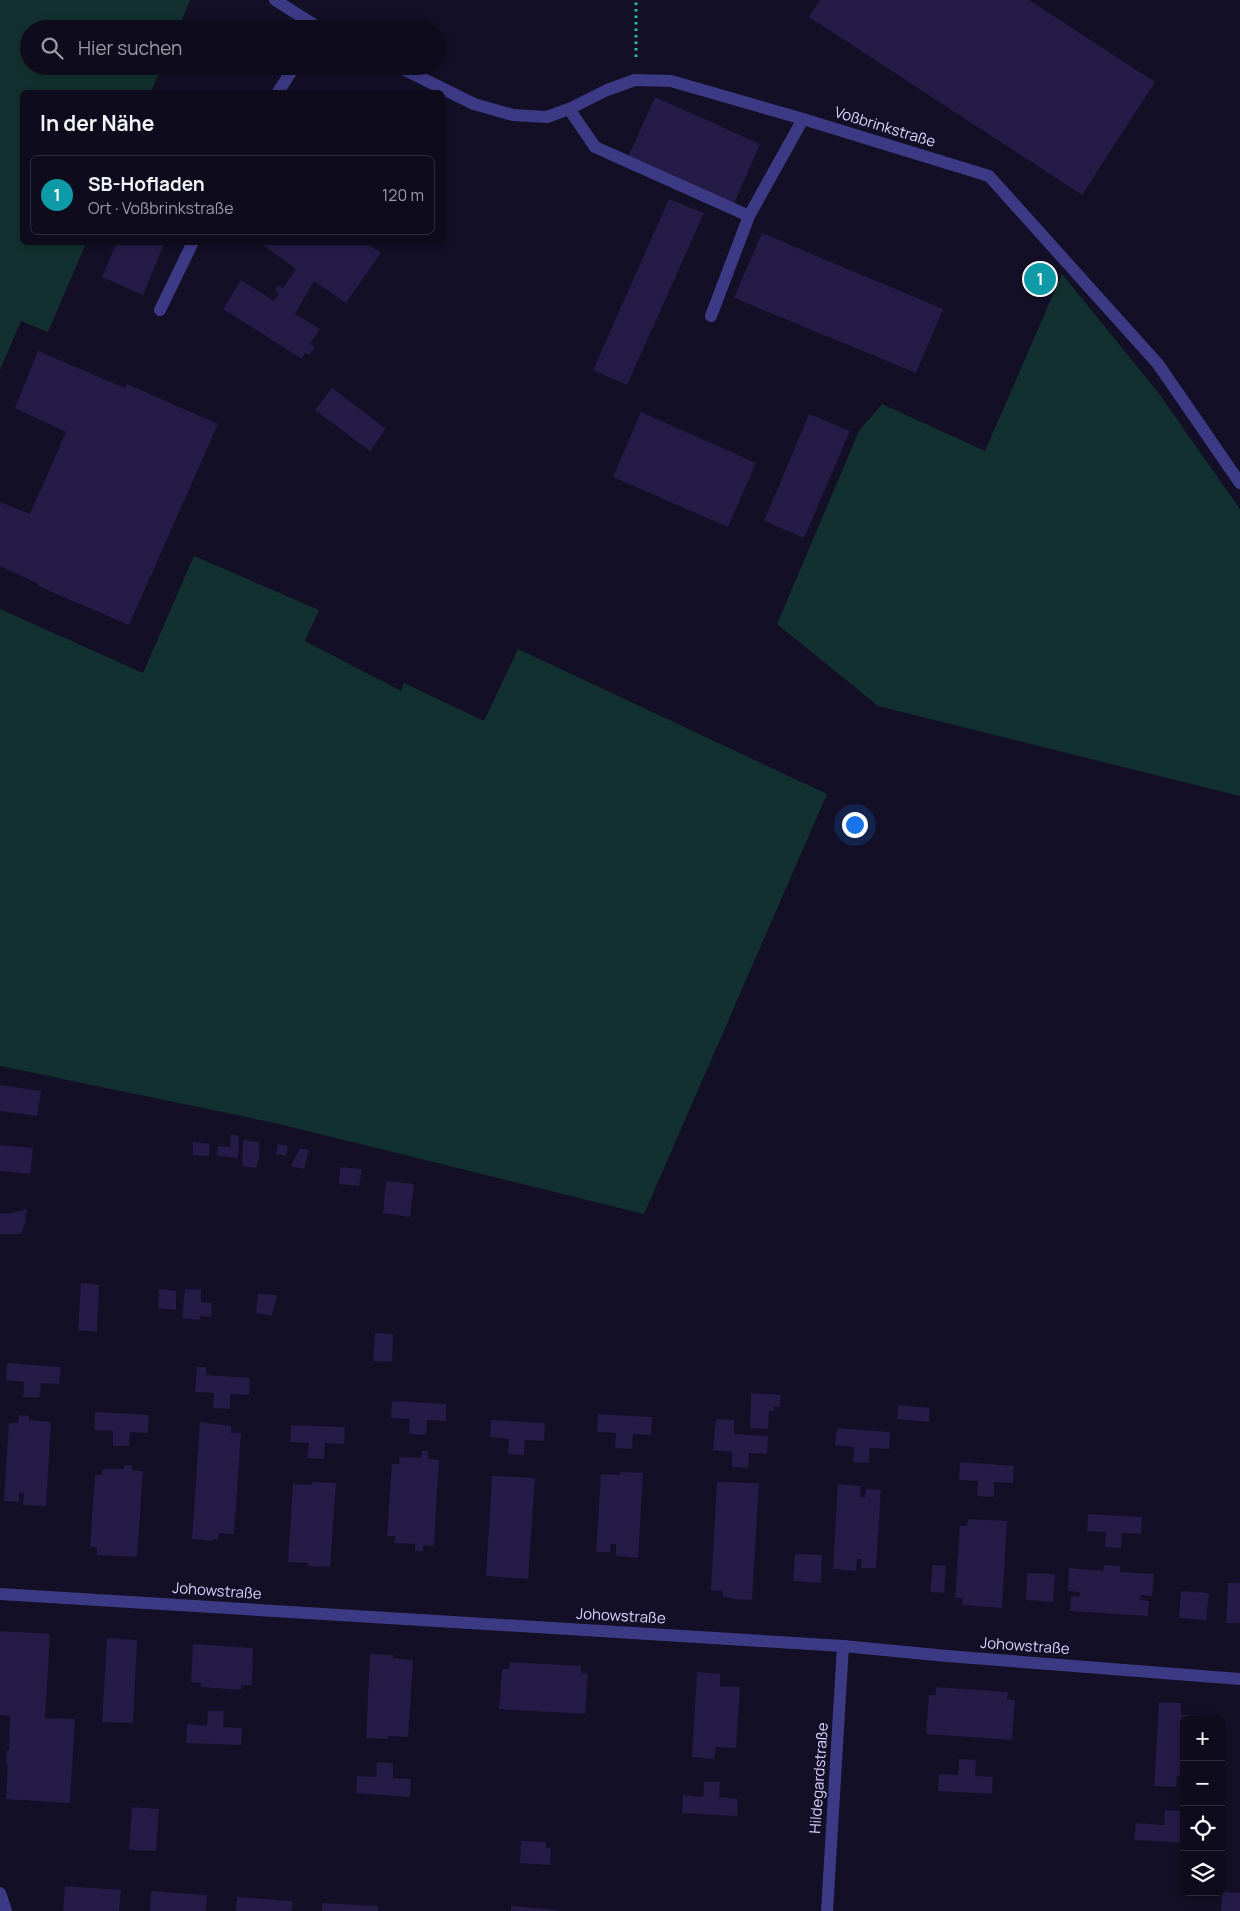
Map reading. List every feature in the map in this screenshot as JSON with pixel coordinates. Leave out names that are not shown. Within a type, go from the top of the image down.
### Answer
[{"type":"street","points":[[275,0],[306,20]]},
{"type":"street","points":[[279,90],[289,75]]},
{"type":"street","name":"Voßbrinkstraße","points":[[415,75],[474,104],[513,115],[547,117],[569,109],[607,90],[636,80],[671,81],[989,176],[1158,364],[1240,483]]},
{"type":"street","points":[[569,109],[594,147],[749,216]]},
{"type":"street","points":[[711,316],[749,216],[803,119]]},
{"type":"street","points":[[160,310],[192,245]]},
{"type":"street","name":"Johowstraße","points":[[0,1594],[843,1646],[957,1657],[1240,1679]]},
{"type":"street","name":"Hildegardstraße","points":[[827,1911],[843,1646]]},
{"type":"street","points":[[0,1893],[6,1911]]},
{"type":"path","points":[[636,0],[636,80]]},
{"type":"green space","points":[[0,0],[190,0],[182,20],[20,20],[20,75],[158,75],[152,90],[20,90],[20,245],[85,245],[48,332],[21,321],[0,370]]},
{"type":"green space","points":[[1062,274],[1157,391],[1240,509],[1240,796],[878,706],[777,624],[859,431],[882,404],[985,451]]},
{"type":"green space","points":[[194,556],[319,610],[305,641],[401,691],[404,683],[484,721],[518,649],[827,794],[644,1214],[275,1123],[0,1066],[0,609],[143,673]]},
{"type":"building","points":[[820,0],[1029,0],[1155,82],[1082,195],[809,17]]},
{"type":"building","points":[[655,97],[760,144],[733,206],[627,159]]},
{"type":"building","points":[[669,199],[704,213],[627,385],[593,370]]},
{"type":"building","points":[[762,233],[943,309],[916,373],[734,298]]},
{"type":"building","points":[[116,245],[164,245],[143,295],[102,277]]},
{"type":"building","points":[[263,245],[369,245],[381,253],[346,303],[314,281],[295,314],[320,329],[310,344],[315,347],[309,355],[305,353],[302,359],[223,309],[241,280],[274,301],[279,293],[275,290],[278,285],[283,288],[296,269]]},
{"type":"building","points":[[1032,263],[1056,273],[1046,294],[1023,284]]},
{"type":"building","points":[[38,351],[125,388],[127,384],[218,424],[129,625],[38,586],[39,584],[0,566],[0,502],[30,514],[66,432],[15,408]]},
{"type":"building","points":[[332,388],[386,429],[370,451],[315,410]]},
{"type":"building","points":[[641,412],[756,463],[728,527],[613,477]]},
{"type":"building","points":[[809,414],[850,431],[804,538],[764,521]]},
{"type":"building","points":[[0,1085],[41,1091],[37,1116],[0,1111]]},
{"type":"building","points":[[231,1134],[239,1136],[238,1158],[217,1156],[218,1146],[230,1147]]},
{"type":"building","points":[[243,1140],[259,1142],[259,1158],[256,1168],[242,1166]]},
{"type":"building","points":[[193,1142],[210,1144],[209,1156],[193,1155]]},
{"type":"building","points":[[278,1144],[288,1146],[286,1156],[276,1154]]},
{"type":"building","points":[[0,1145],[33,1148],[30,1174],[0,1171]]},
{"type":"building","points":[[300,1148],[309,1150],[304,1169],[291,1166]]},
{"type":"building","points":[[340,1167],[362,1169],[359,1186],[339,1184]]},
{"type":"building","points":[[386,1181],[414,1184],[410,1217],[383,1213]]},
{"type":"building","points":[[27,1209],[25,1218],[27,1218],[21,1234],[0,1234],[0,1213],[7,1214]]},
{"type":"building","points":[[81,1283],[99,1285],[97,1332],[78,1330]]},
{"type":"building","points":[[159,1289],[176,1291],[176,1310],[158,1308]]},
{"type":"building","points":[[185,1289],[201,1290],[201,1302],[212,1303],[211,1317],[200,1316],[199,1320],[182,1318]]},
{"type":"building","points":[[258,1294],[277,1295],[272,1316],[256,1313]]},
{"type":"building","points":[[375,1333],[393,1334],[392,1362],[373,1361]]},
{"type":"building","points":[[7,1363],[61,1367],[59,1384],[41,1383],[39,1398],[23,1397],[24,1382],[6,1380]]},
{"type":"building","points":[[197,1367],[206,1367],[206,1375],[250,1378],[249,1395],[230,1394],[230,1409],[213,1408],[214,1393],[195,1392]]},
{"type":"building","points":[[751,1393],[781,1395],[780,1407],[774,1406],[774,1411],[769,1411],[768,1429],[750,1428]]},
{"type":"building","points":[[392,1401],[446,1404],[446,1421],[427,1420],[426,1435],[409,1434],[410,1419],[391,1418]]},
{"type":"building","points":[[898,1405],[930,1408],[929,1422],[897,1419]]},
{"type":"building","points":[[95,1412],[149,1415],[148,1433],[130,1432],[129,1446],[113,1446],[113,1431],[94,1430]]},
{"type":"building","points":[[598,1414],[652,1417],[651,1435],[633,1434],[632,1449],[615,1448],[616,1433],[597,1432]]},
{"type":"building","points":[[19,1415],[29,1416],[29,1420],[51,1422],[46,1506],[23,1505],[24,1493],[19,1493],[19,1502],[4,1501],[9,1423],[18,1423]]},
{"type":"building","points":[[716,1419],[734,1420],[734,1434],[768,1436],[767,1454],[749,1453],[748,1468],[732,1467],[732,1452],[713,1450]]},
{"type":"building","points":[[491,1420],[545,1423],[544,1441],[525,1440],[524,1455],[508,1454],[509,1439],[490,1437]]},
{"type":"building","points":[[200,1422],[231,1426],[231,1433],[241,1433],[234,1534],[219,1533],[218,1540],[213,1539],[213,1541],[192,1539]]},
{"type":"building","points":[[291,1425],[345,1427],[344,1444],[325,1443],[324,1459],[307,1458],[309,1443],[290,1442]]},
{"type":"building","points":[[837,1428],[890,1432],[889,1449],[870,1448],[869,1463],[853,1462],[854,1447],[835,1445]]},
{"type":"building","points":[[422,1451],[428,1451],[428,1459],[439,1460],[434,1546],[423,1545],[423,1551],[415,1551],[415,1544],[394,1543],[395,1536],[387,1536],[392,1464],[399,1464],[400,1457],[421,1458]]},
{"type":"building","points":[[960,1462],[1014,1466],[1013,1483],[994,1482],[994,1497],[977,1496],[978,1481],[959,1480]]},
{"type":"building","points":[[124,1465],[132,1465],[132,1470],[143,1471],[137,1557],[97,1555],[97,1547],[90,1547],[95,1475],[102,1475],[103,1469],[124,1469]]},
{"type":"building","points":[[621,1472],[643,1473],[638,1558],[616,1556],[616,1544],[611,1544],[610,1552],[596,1552],[601,1474],[620,1475]]},
{"type":"building","points":[[492,1476],[535,1478],[528,1579],[486,1576]]},
{"type":"building","points":[[312,1482],[336,1483],[330,1567],[308,1566],[308,1563],[288,1562],[293,1484],[312,1485]]},
{"type":"building","points":[[717,1482],[759,1483],[752,1600],[731,1599],[723,1597],[723,1591],[711,1590]]},
{"type":"building","points":[[838,1484],[861,1486],[860,1497],[865,1498],[866,1489],[881,1490],[876,1568],[861,1568],[862,1559],[857,1559],[856,1571],[833,1569]]},
{"type":"building","points":[[1088,1514],[1142,1517],[1141,1534],[1122,1533],[1121,1548],[1105,1547],[1106,1532],[1087,1531]]},
{"type":"building","points":[[968,1519],[1007,1521],[1002,1608],[962,1605],[963,1598],[955,1598],[960,1526],[967,1526]]},
{"type":"building","points":[[795,1554],[822,1555],[821,1583],[793,1581]]},
{"type":"building","points":[[933,1565],[946,1566],[944,1593],[930,1592]]},
{"type":"building","points":[[1104,1565],[1120,1566],[1120,1572],[1154,1574],[1152,1596],[1141,1595],[1140,1600],[1149,1601],[1148,1616],[1070,1611],[1071,1596],[1079,1597],[1080,1592],[1068,1591],[1069,1568],[1103,1571]]},
{"type":"building","points":[[1027,1573],[1055,1574],[1053,1602],[1026,1600]]},
{"type":"building","points":[[1228,1583],[1240,1583],[1240,1623],[1226,1623]]},
{"type":"building","points":[[1181,1591],[1209,1593],[1206,1620],[1179,1618]]},
{"type":"building","points":[[0,1631],[50,1634],[45,1718],[75,1719],[70,1803],[6,1799],[8,1764],[6,1764],[7,1750],[9,1750],[10,1716],[0,1715]]},
{"type":"building","points":[[107,1638],[137,1640],[133,1723],[102,1722]]},
{"type":"building","points":[[193,1644],[253,1648],[252,1685],[241,1685],[241,1690],[200,1687],[201,1683],[191,1682]]},
{"type":"building","points":[[370,1654],[394,1655],[393,1658],[413,1660],[408,1737],[388,1736],[388,1739],[366,1738]]},
{"type":"building","points":[[510,1662],[581,1666],[581,1673],[588,1674],[585,1714],[499,1709],[502,1669],[509,1669]]},
{"type":"building","points":[[697,1672],[720,1674],[720,1686],[740,1687],[736,1748],[716,1747],[714,1759],[692,1757]]},
{"type":"building","points":[[936,1687],[1008,1692],[1007,1699],[1015,1700],[1012,1740],[926,1734],[929,1695],[936,1695]]},
{"type":"building","points":[[1159,1702],[1181,1703],[1181,1715],[1201,1716],[1180,1716],[1180,1776],[1177,1776],[1176,1787],[1154,1786]]},
{"type":"building","points":[[208,1711],[224,1711],[223,1727],[242,1728],[241,1745],[186,1743],[187,1724],[207,1726]]},
{"type":"building","points":[[959,1759],[976,1760],[975,1776],[993,1777],[992,1794],[938,1791],[939,1774],[958,1775]]},
{"type":"building","points":[[377,1762],[393,1763],[393,1778],[411,1779],[410,1797],[356,1793],[357,1776],[376,1777]]},
{"type":"building","points":[[704,1782],[720,1782],[719,1797],[738,1799],[737,1816],[682,1813],[683,1795],[703,1797]]},
{"type":"building","points":[[132,1807],[159,1809],[156,1851],[129,1850]]},
{"type":"building","points":[[1165,1810],[1180,1811],[1180,1843],[1134,1840],[1136,1823],[1164,1825]]},
{"type":"building","points":[[521,1841],[546,1842],[546,1848],[551,1848],[550,1865],[520,1863]]},
{"type":"building","points":[[65,1886],[121,1890],[119,1911],[63,1911]]},
{"type":"building","points":[[151,1891],[207,1895],[206,1911],[150,1911]]},
{"type":"building","points":[[1225,1892],[1240,1893],[1240,1911],[1221,1911],[1222,1896],[1225,1896]]},
{"type":"building","points":[[237,1897],[293,1901],[292,1911],[236,1911]]},
{"type":"building","points":[[322,1903],[378,1906],[378,1911],[322,1911]]},
{"type":"building","points":[[511,1906],[556,1910],[556,1911],[511,1911]]},
{"type":"place","name":"SB-Hofladen","points":[[1040,279]]}]
